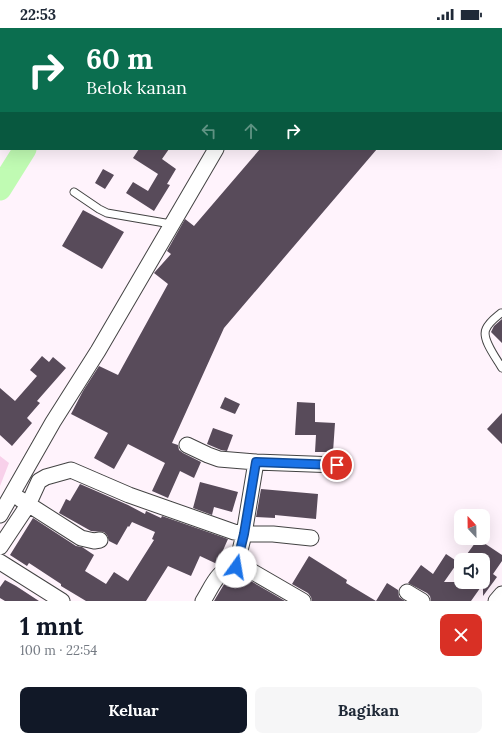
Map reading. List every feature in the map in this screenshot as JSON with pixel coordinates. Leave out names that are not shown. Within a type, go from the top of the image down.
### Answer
[{"type":"street","points":[[0,515],[53,422],[98,351],[215,150]]},
{"type":"street","points":[[187,445],[219,459],[337,465]]},
{"type":"street","points":[[236,567],[244,534],[256,462]]},
{"type":"street","points":[[0,547],[28,505],[39,481],[71,470],[129,495],[234,532],[244,534],[273,534],[311,538]]},
{"type":"street","points":[[12,494],[81,538],[94,541],[100,540]]},
{"type":"street","points":[[0,562],[62,601]]},
{"type":"street","points":[[203,601],[220,574],[229,568],[236,567],[252,572],[303,601]]},
{"type":"street","points":[[407,592],[422,601]]},
{"type":"street","points":[[496,601],[502,594]]},
{"type":"lane","points":[[74,192],[107,213],[171,224]]},
{"type":"lane","points":[[501,313],[490,323],[485,331],[486,340],[502,368]]},
{"type":"shaded area","points":[[0,456],[9,463],[0,486]]},
{"type":"building","points":[[138,150],[168,150],[162,159],[176,169],[167,184],[170,185],[154,211],[126,193],[133,182],[148,191],[158,174],[133,158]]},
{"type":"building","points":[[259,150],[376,150],[224,328],[172,443],[178,445],[179,450],[183,453],[201,462],[194,478],[180,471],[168,498],[152,491],[165,463],[128,444],[114,469],[94,458],[108,433],[71,414],[83,391],[99,366],[118,375],[168,284],[154,273],[171,254],[167,251],[185,219],[194,226]]},
{"type":"building","points":[[103,169],[114,175],[105,189],[95,183]]},
{"type":"building","points":[[83,210],[124,232],[102,269],[62,246]]},
{"type":"building","points":[[502,319],[502,343],[491,332],[494,326]]},
{"type":"building","points":[[42,356],[49,362],[53,357],[66,368],[37,401],[40,403],[27,418],[32,423],[12,446],[0,435],[0,388],[15,401],[37,376],[30,370]]},
{"type":"building","points":[[225,397],[240,404],[235,414],[220,408]]},
{"type":"building","points":[[297,402],[315,403],[315,422],[335,423],[333,452],[315,452],[316,435],[295,435]]},
{"type":"building","points":[[502,413],[502,444],[487,429]]},
{"type":"building","points":[[213,428],[233,435],[227,451],[207,444]]},
{"type":"building","points":[[200,482],[238,492],[232,512],[214,507],[212,515],[193,508]]},
{"type":"building","points":[[80,484],[145,514],[146,511],[161,518],[162,516],[228,539],[217,564],[200,556],[191,576],[168,566],[146,601],[86,601],[61,586],[61,584],[29,563],[27,566],[10,555],[33,518],[76,546],[82,547],[94,555],[85,571],[106,584],[114,572],[128,581],[154,540],[152,539],[155,532],[132,522],[117,545],[109,541],[104,532],[91,531],[59,513],[66,499],[70,501]]},
{"type":"building","points":[[261,489],[318,494],[316,519],[275,515],[275,518],[256,517]]},
{"type":"building","points":[[474,545],[487,545],[502,555],[502,561],[493,574],[497,577],[490,586],[490,553],[468,553]]},
{"type":"building","points":[[446,554],[454,559],[454,568],[444,582],[454,582],[454,589],[479,589],[471,601],[431,601],[430,596],[427,593],[408,583],[421,565],[433,574]]},
{"type":"building","points":[[309,556],[347,580],[346,583],[376,601],[312,601],[308,593],[292,584]]},
{"type":"building","points":[[236,576],[249,580],[285,601],[214,601],[226,581]]},
{"type":"building","points":[[5,580],[39,601],[5,601],[0,598],[0,587]]},
{"type":"building","points":[[387,583],[398,590],[399,597],[405,601],[376,601]]},
{"type":"building","points":[[483,589],[488,589],[483,596]]},
{"type":"waterway","points":[[0,189],[24,150]]},
{"type":"route","points":[[236,567],[244,534],[256,462],[337,465]]}]
